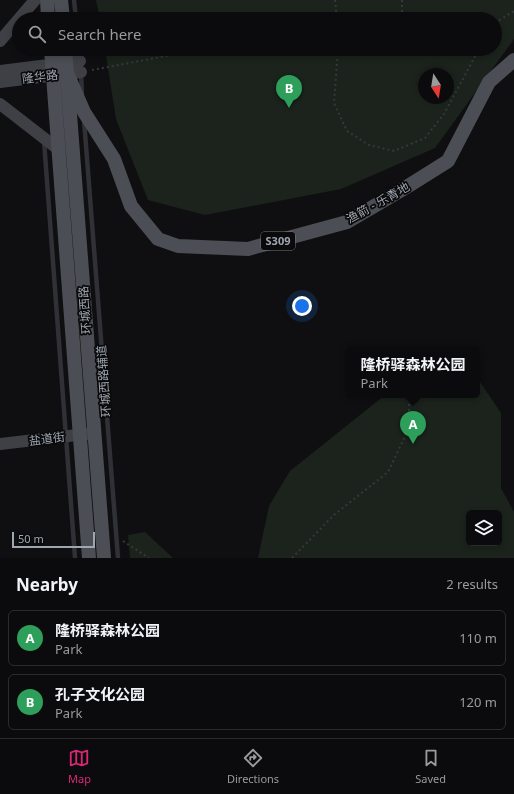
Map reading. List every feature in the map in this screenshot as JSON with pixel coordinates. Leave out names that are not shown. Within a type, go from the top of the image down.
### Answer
[{"type":"main road","points":[[47,0],[48,12]]},
{"type":"main road","points":[[61,0],[62,12]]},
{"type":"main road","points":[[25,12],[34,1]]},
{"type":"main road","points":[[0,41],[12,27]]},
{"type":"main road","name":"环城西路","points":[[51,56],[58,149],[73,436],[89,558]]},
{"type":"main road","name":"渔箭 - 乐青地","points":[[72,64],[84,112],[114,159],[132,206],[158,239],[178,246],[248,249],[347,222],[448,161],[489,82],[514,60]]},
{"type":"main road","name":"环城西路","points":[[72,64],[94,433],[104,558]]},
{"type":"main road","name":"隆华路","points":[[0,82],[72,64]]},
{"type":"main road","name":"隆华路","points":[[0,71],[52,70]]},
{"type":"main road","points":[[0,104],[58,149]]},
{"type":"main road","name":"盐道街","points":[[0,444],[94,433]]},
{"type":"lane","points":[[74,0],[75,12]]},
{"type":"lane","name":"环城西路辅道","points":[[84,112],[118,558]]},
{"type":"lane","points":[[44,138],[73,436],[75,558]]},
{"type":"path","points":[[335,0],[336,12]]},
{"type":"path","points":[[402,0],[402,12]]},
{"type":"path","points":[[502,19],[514,11]]},
{"type":"path","points":[[72,64],[142,56]]},
{"type":"path","points":[[337,56],[334,102],[347,131],[369,145],[394,151],[425,138],[444,114],[475,56]]},
{"type":"path","points":[[292,558],[334,515],[388,472],[409,428],[409,398]]},
{"type":"path","points":[[116,536],[149,558]]},
{"type":"shaded area","points":[[96,0],[514,0],[514,39],[502,56],[502,12],[99,12]]},
{"type":"shaded area","points":[[106,56],[502,56],[435,148],[341,189],[205,215],[148,200],[116,119]]},
{"type":"shaded area","points":[[480,382],[501,413],[501,488],[514,512],[514,558],[258,558],[269,506],[290,471],[381,398],[480,398]]},
{"type":"shaded area","points":[[145,532],[173,558],[130,558],[128,535]]},
{"type":"place","name":"孔子文化公园","points":[[289,108]]},
{"type":"place","name":"隆桥驿森林公园","points":[[413,444]]}]
